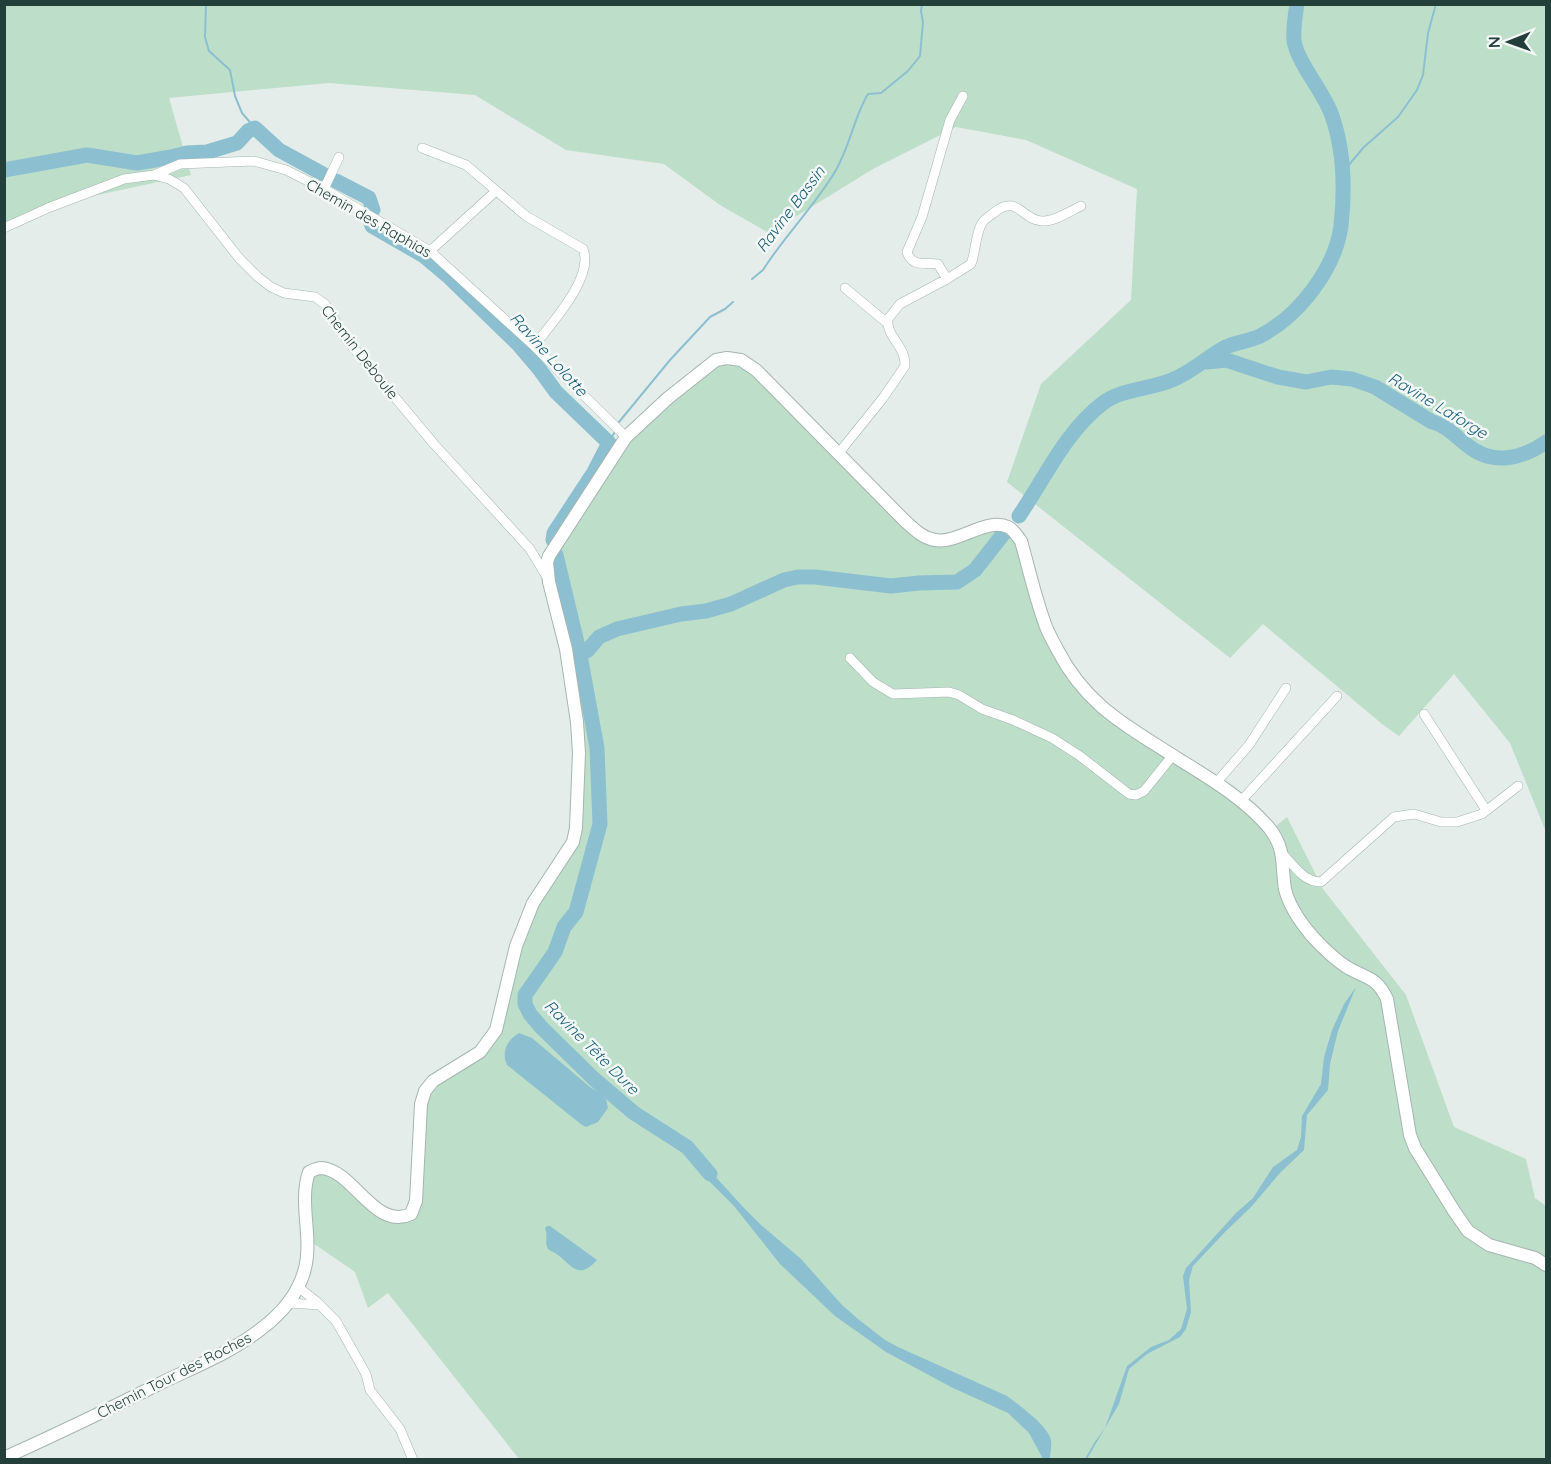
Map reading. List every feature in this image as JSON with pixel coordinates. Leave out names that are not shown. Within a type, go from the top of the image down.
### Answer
[{"type":"street","points":[[947,279],[943,268],[938,264],[918,264],[909,257],[907,252],[922,217],[950,120],[963,96]]},
{"type":"street","points":[[422,148],[466,165],[538,225],[583,249],[586,255],[582,275],[574,292],[534,346]]},
{"type":"street","points":[[324,189],[339,157]]},
{"type":"street","name":"Chemin des Raphias","points":[[154,175],[180,164],[254,161],[286,170],[324,189],[430,251],[534,346],[626,437]]},
{"type":"street","points":[[4,228],[94,189],[124,179],[154,175]]},
{"type":"street","name":"Chemin Deboule","points":[[154,175],[169,179],[184,188],[239,258],[271,287],[284,293],[315,297],[325,304],[347,340],[434,444],[530,549],[549,582]]},
{"type":"street","points":[[430,251],[496,191]]},
{"type":"street","points":[[887,323],[892,311],[900,304],[966,269],[971,264],[983,221],[1004,206],[1008,204],[1016,207],[1036,220],[1042,221],[1081,206]]},
{"type":"street","points":[[838,454],[906,366],[904,351],[893,337],[887,323],[845,288]]},
{"type":"street","points":[[549,582],[547,562],[552,549],[626,437],[716,360],[727,358],[741,360],[756,370],[904,520],[925,537],[947,541],[990,526],[1002,526],[1013,531],[1021,541],[1045,626],[1066,667],[1086,693],[1112,716],[1241,801],[1268,827],[1279,843],[1283,854],[1288,901],[1301,921],[1322,947],[1342,964],[1367,975],[1381,986],[1387,999],[1410,1135],[1415,1148],[1468,1231],[1489,1245],[1535,1258],[1546,1265]]},
{"type":"street","name":"Chemin Tour des Roches","points":[[4,1458],[195,1367],[261,1330],[289,1303],[304,1270],[306,1257],[305,1182],[309,1172],[320,1167],[336,1172],[373,1206],[394,1217],[403,1218],[411,1214],[416,1202],[421,1104],[425,1090],[434,1081],[480,1052],[496,1030],[516,946],[533,903],[573,843],[576,828],[579,753],[572,678],[549,582]]},
{"type":"street","points":[[850,658],[873,682],[893,694],[949,692],[959,695],[982,709],[1052,738],[1080,756],[1129,794],[1141,794],[1173,755]]},
{"type":"street","points":[[1216,783],[1249,745],[1286,688]]},
{"type":"street","points":[[1241,801],[1336,696]]},
{"type":"street","points":[[1424,714],[1484,812]]},
{"type":"street","points":[[1283,854],[1304,877],[1314,882],[1321,882],[1394,817],[1414,814],[1441,822],[1458,822],[1484,812],[1518,786]]},
{"type":"street","points":[[298,1287],[336,1322],[366,1374],[370,1390],[400,1429],[413,1460]]},
{"type":"street","points":[[289,1303],[320,1305]]},
{"type":"green space","points":[[5,5],[1546,5],[1546,832],[1510,743],[1454,674],[1399,736],[1263,624],[1230,658],[1007,482],[1041,384],[1131,300],[1137,189],[1026,140],[956,127],[873,169],[769,233],[720,205],[664,164],[566,150],[475,95],[329,83],[169,98],[191,175],[46,206],[5,222]]},
{"type":"green space","points":[[716,360],[741,360],[838,454],[935,540],[989,526],[1013,531],[1045,626],[1086,693],[1216,783],[1271,830],[1287,817],[1323,889],[1406,995],[1454,1127],[1526,1159],[1535,1198],[1546,1206],[1546,1459],[519,1459],[388,1293],[368,1308],[355,1272],[307,1239],[309,1172],[320,1167],[373,1206],[411,1214],[425,1091],[480,1052],[496,1030],[516,946],[573,842],[579,753],[547,562],[626,437]]},
{"type":"water","points":[[1356,987],[1338,1031],[1330,1064],[1328,1090],[1307,1115],[1304,1150],[1193,1266],[1189,1280],[1191,1312],[1186,1329],[1180,1337],[1147,1354],[1129,1369],[1119,1404],[1087,1459],[1085,1459],[1105,1428],[1127,1366],[1151,1347],[1169,1340],[1181,1329],[1187,1309],[1183,1276],[1186,1268],[1236,1213],[1253,1198],[1273,1167],[1297,1150],[1301,1137],[1302,1116],[1321,1084],[1324,1057],[1332,1030],[1344,1004]]},
{"type":"water","points":[[519,1033],[532,1038],[606,1099],[608,1108],[598,1122],[586,1127],[582,1125],[507,1065],[506,1047]]},
{"type":"water","points":[[699,1159],[705,1161],[713,1174],[761,1225],[801,1259],[842,1305],[885,1340],[1007,1396],[1032,1416],[1049,1434],[1050,1459],[1043,1459],[1029,1433],[1008,1413],[951,1387],[886,1352],[835,1316],[780,1264],[734,1206],[701,1172]]},
{"type":"water","points":[[547,1226],[597,1260],[585,1269],[576,1270],[546,1245],[545,1228]]},
{"type":"waterway","points":[[206,4],[205,37],[209,51],[230,70],[235,96],[242,113],[255,128]]},
{"type":"waterway","name":"Ravine Bassin","points":[[752,279],[763,270],[828,183],[841,161],[868,94],[881,93],[908,71],[920,56],[922,4]]},
{"type":"waterway","name":"Ravine Tête Dure","points":[[1019,516],[1067,441],[1090,414],[1103,403],[1127,392],[1172,380],[1226,347],[1260,336],[1301,304],[1323,274],[1331,259],[1341,226],[1342,169],[1339,140],[1331,113],[1296,49],[1294,27],[1297,4]]},
{"type":"waterway","points":[[1342,173],[1364,147],[1398,117],[1417,90],[1423,75],[1428,33],[1436,4]]},
{"type":"waterway","name":"Ravine Lolotte","points":[[4,170],[87,155],[137,163],[187,153],[207,152],[237,143],[248,131],[255,128],[279,150],[323,174]]},
{"type":"waterway","name":"Ravine Lolotte","points":[[336,181],[369,198],[373,210]]},
{"type":"waterway","name":"Ravine Lolotte","points":[[371,223],[372,226],[424,256],[449,277],[517,343],[556,392],[609,443],[594,472],[554,533],[553,540]]},
{"type":"waterway","name":"Ravine Bassin","points":[[619,422],[670,360],[710,317],[733,302]]},
{"type":"waterway","name":"Ravine Laforge","points":[[1207,362],[1226,360],[1278,377],[1306,382],[1331,377],[1352,379],[1375,387],[1432,422],[1446,428],[1477,452],[1487,456],[1497,458],[1517,456],[1546,442]]},
{"type":"waterway","name":"Ravine Bassin","points":[[609,443],[614,433]]},
{"type":"waterway","name":"Ravine Tête Dure","points":[[580,655],[588,650],[599,637],[617,629],[731,604],[784,580],[798,577],[891,586],[957,582],[975,570],[1004,533]]},
{"type":"waterway","name":"Ravine Tête Dure","points":[[556,555],[580,655],[597,748],[600,824],[576,912],[564,927],[555,952],[525,995],[525,1004],[541,1027],[594,1079],[634,1113],[687,1147],[710,1174]]}]
